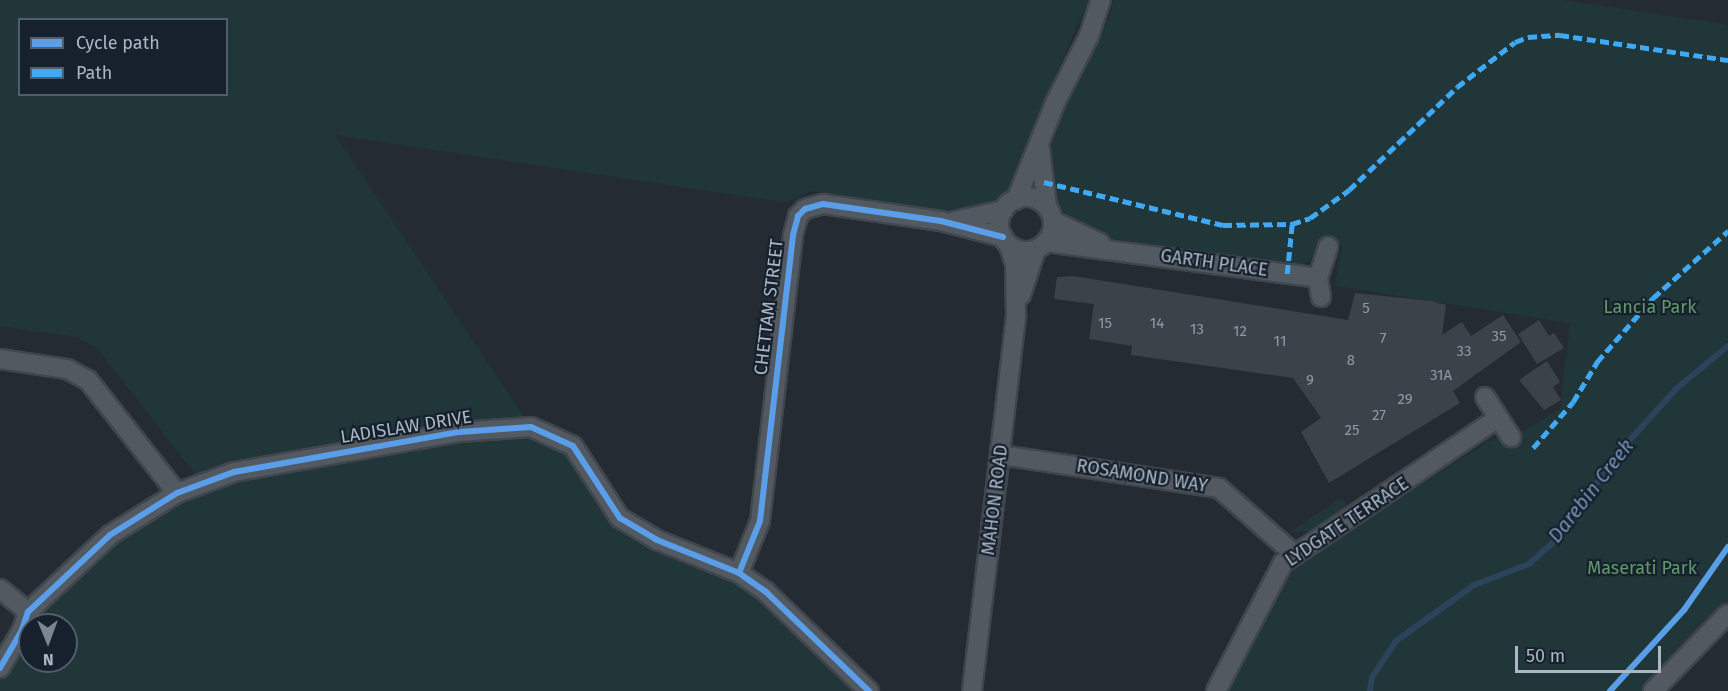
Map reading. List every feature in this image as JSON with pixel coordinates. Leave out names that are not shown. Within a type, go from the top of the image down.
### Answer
[{"type":"street","points":[[1040,147],[1050,214],[1041,245],[1022,251],[1006,241],[999,223],[1040,147],[1056,101],[1089,36],[1101,0]]},
{"type":"street","points":[[1010,205],[1033,198],[1050,214]]},
{"type":"street","name":"CHETTAM STREET","points":[[739,573],[758,532],[793,235],[798,216],[805,209],[823,204],[941,221],[1006,241]]},
{"type":"street","name":"CHETTAM STREET","points":[[941,221],[1010,205]]},
{"type":"street","name":"GARTH PLACE","points":[[1050,214],[1109,248]]},
{"type":"street","name":"MAHON ROAD","points":[[972,691],[1017,309],[1015,264],[1006,241]]},
{"type":"street","name":"GARTH PLACE","points":[[1041,245],[1109,248],[1318,278]]},
{"type":"street","name":"MAHON ROAD","points":[[1017,309],[1041,245]]},
{"type":"street","points":[[1321,297],[1318,278],[1328,247]]},
{"type":"street","points":[[0,359],[67,369],[88,380],[177,493]]},
{"type":"street","points":[[1485,397],[1512,437]]},
{"type":"street","name":"LYDGATE TERRACE","points":[[1216,691],[1273,576],[1294,554],[1459,448],[1498,418]]},
{"type":"street","name":"LADISLAW DRIVE","points":[[0,668],[22,630],[28,612],[110,535],[177,493],[234,472],[459,432],[531,427],[573,446],[620,518],[657,540],[715,560],[739,573],[766,592],[869,691]]},
{"type":"street","name":"ROSAMOND WAY","points":[[1001,454],[1219,488],[1294,554]]},
{"type":"street","points":[[0,589],[28,612]]},
{"type":"street","points":[[1653,691],[1728,614]]},
{"type":"green space","points":[[0,0],[1089,0],[1041,108],[1027,155],[1012,190],[996,203],[956,213],[812,191],[788,202],[775,201],[335,135],[531,427],[573,446],[641,531],[640,545],[705,568],[741,586],[854,691],[0,691],[0,668],[18,637],[18,673],[78,673],[78,613],[38,613],[110,535],[202,483],[97,348],[76,337],[0,326]]},
{"type":"green space","points":[[1113,0],[1564,0],[1728,25],[1728,604],[1644,691],[1228,691],[1279,589],[1301,562],[1489,441],[1499,438],[1505,442],[1560,409],[1570,323],[1335,286],[1342,245],[1320,241],[1310,261],[1295,267],[1103,237],[1070,221],[1051,192],[1047,169],[1052,144],[1067,100],[1109,18]]},
{"type":"green space","points":[[1342,497],[1348,507],[1310,531],[1290,532]]},
{"type":"building","points":[[1073,276],[1348,320],[1355,293],[1431,301],[1446,305],[1442,335],[1462,322],[1471,336],[1503,315],[1521,342],[1453,391],[1460,403],[1329,483],[1301,432],[1321,418],[1293,378],[1131,355],[1132,346],[1089,339],[1094,304],[1054,299],[1057,277]]},
{"type":"building","points":[[1539,320],[1549,336],[1554,333],[1564,348],[1537,364],[1518,334]]},
{"type":"building","points":[[1547,361],[1560,382],[1553,387],[1561,400],[1544,410],[1519,380]]},
{"type":"waterway","name":"Darebin Creek","points":[[1370,691],[1372,677],[1396,641],[1474,585],[1529,564],[1558,538],[1619,452],[1677,388],[1728,346]]},
{"type":"marked path","points":[[1044,182],[1223,225],[1292,224],[1310,218],[1349,190],[1457,87],[1515,42],[1528,37],[1560,35],[1728,60]]},
{"type":"marked path","points":[[1287,274],[1292,224]]},
{"type":"marked path","points":[[1533,448],[1573,402],[1597,362],[1653,298],[1728,231]]},
{"type":"cycle path","points":[[739,573],[760,521],[793,235],[798,216],[805,209],[823,204],[941,221],[1003,237]]},
{"type":"cycle path","points":[[0,668],[22,630],[28,612],[110,535],[177,493],[234,472],[459,432],[531,427],[573,446],[620,518],[657,540],[739,573],[766,592],[869,691]]},
{"type":"cycle path","points":[[1610,691],[1684,610],[1728,547]]},
{"type":"park label","name":"Lancia Park","points":[[1650,307]]},
{"type":"park label","name":"Maserati Park","points":[[1642,568]]}]
